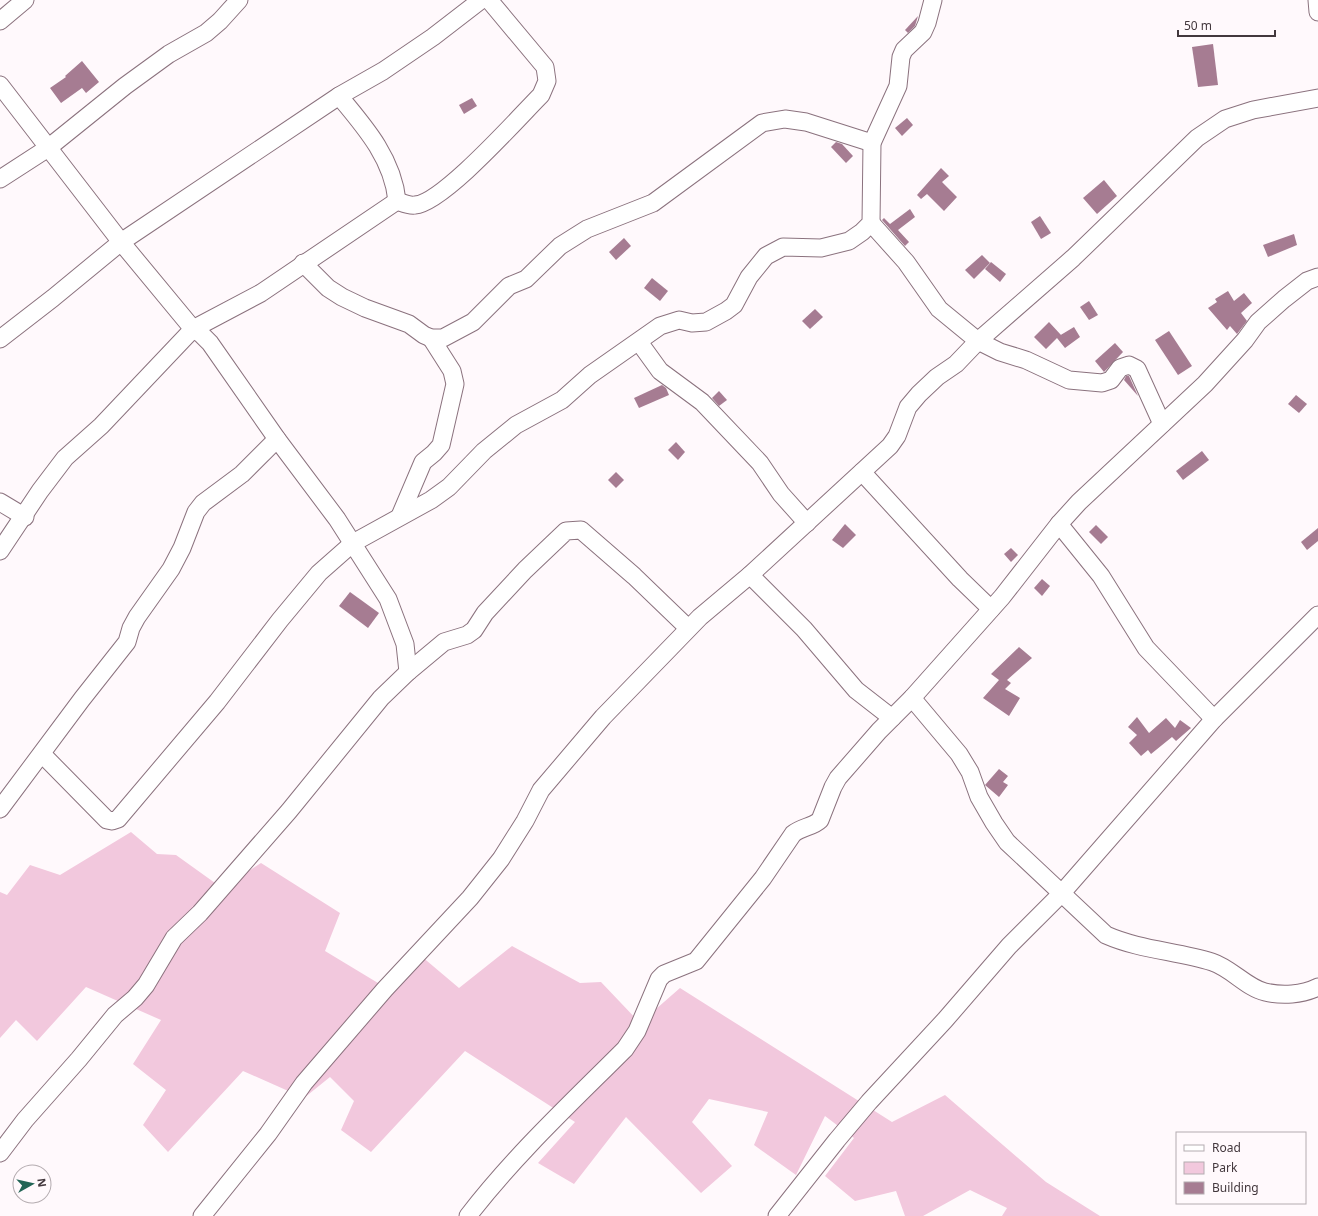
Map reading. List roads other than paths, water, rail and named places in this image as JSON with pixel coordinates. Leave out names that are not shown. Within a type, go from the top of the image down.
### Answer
[{"type":"street","points":[[0,21],[25,0]]},
{"type":"street","points":[[0,180],[48,148],[125,86],[168,54],[206,33],[220,21],[239,0]]},
{"type":"street","points":[[0,339],[121,242],[339,96],[383,71],[433,37],[481,0]]},
{"type":"street","points":[[397,201],[407,205],[416,205],[445,190],[541,95],[547,80],[545,67],[489,0]]},
{"type":"street","points":[[933,0],[928,23],[923,32],[904,50],[901,58],[898,86],[872,143],[871,223],[906,262],[939,309],[978,341],[1000,352],[1026,360],[1069,380],[1102,384],[1111,380],[1120,368],[1129,365],[1136,369],[1162,424]]},
{"type":"street","points":[[1317,0],[1318,12]]},
{"type":"street","points":[[0,85],[121,242],[193,329],[201,334],[210,343],[277,439],[353,542],[388,599],[405,644],[408,672]]},
{"type":"street","points":[[339,96],[367,130],[391,171],[396,184],[397,201]]},
{"type":"street","points":[[202,1216],[268,1134],[304,1083],[385,989],[470,898],[501,859],[525,821],[541,790],[602,717],[688,628],[750,575],[890,446],[897,436],[908,408],[919,394],[937,377],[956,364],[978,341],[1073,258],[1197,138],[1225,119],[1253,110],[1318,98]]},
{"type":"street","points":[[303,264],[328,288],[342,297],[365,308],[409,324],[424,335],[431,338],[443,338],[473,322],[509,286],[526,279],[560,246],[587,229],[653,203],[762,123],[785,119],[806,122],[872,143]]},
{"type":"street","points":[[0,551],[25,517],[40,491],[65,458],[101,426],[193,329],[261,293],[397,201]]},
{"type":"street","points":[[42,754],[107,820],[118,819],[217,702],[280,620],[319,573],[353,542],[431,500],[449,487],[484,451],[516,424],[562,400],[590,375],[660,326],[679,320],[692,323],[706,322],[726,311],[734,305],[749,277],[766,256],[783,248],[821,248],[850,240],[862,232],[871,223]]},
{"type":"street","points":[[468,1216],[490,1187],[532,1142],[625,1049],[637,1030],[659,980],[664,974],[696,961],[763,878],[793,834],[797,830],[817,823],[820,820],[838,778],[992,609],[1059,524],[1079,502],[1205,384],[1268,313],[1307,281],[1318,277]]},
{"type":"street","points":[[400,516],[423,462],[441,445],[455,384],[452,371],[431,338]]},
{"type":"street","points":[[638,342],[660,371],[702,402],[760,463],[781,494],[807,523]]},
{"type":"street","points":[[0,809],[82,699],[127,642],[131,628],[137,617],[164,580],[182,548],[196,512],[242,474],[277,439]]},
{"type":"street","points":[[862,472],[960,579],[992,609]]},
{"type":"street","points":[[0,502],[25,517]]},
{"type":"street","points":[[1059,524],[1101,576],[1146,648],[1214,719]]},
{"type":"street","points":[[0,1153],[25,1120],[79,1059],[115,1015],[135,998],[174,938],[200,913],[289,811],[381,698],[408,672],[444,642],[466,635],[474,630],[485,613],[525,570],[566,532],[581,530],[688,628]]},
{"type":"street","points":[[750,575],[804,629],[856,690],[892,718]]},
{"type":"street","points":[[777,1216],[869,1102],[945,1020],[1009,946],[1061,894],[1214,719],[1318,615]]},
{"type":"street","points":[[405,644],[432,652]]},
{"type":"street","points":[[912,698],[959,754],[970,772],[980,797],[1007,842],[1106,935],[1125,943],[1213,962],[1228,969],[1262,991],[1280,995],[1309,992],[1318,987]]}]
